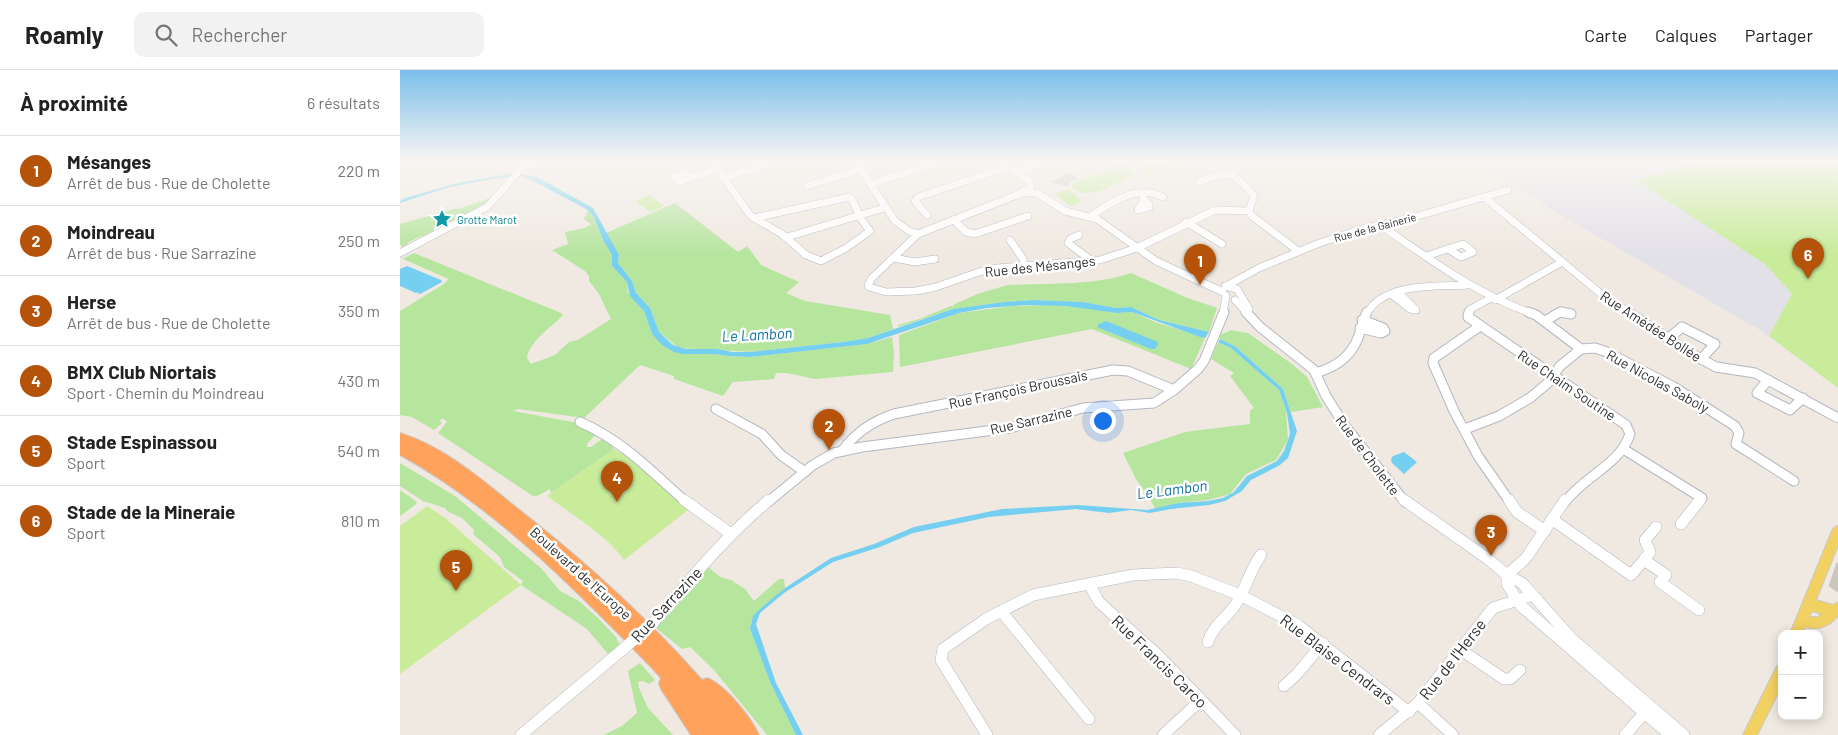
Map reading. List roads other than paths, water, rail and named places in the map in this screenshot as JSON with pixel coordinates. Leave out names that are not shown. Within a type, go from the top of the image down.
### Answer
[{"type":"highway","name":"Boulevard de l'Europe","points":[[400,438],[450,465],[491,495],[553,546],[622,618],[720,735]]},
{"type":"highway","name":"Boulevard de l'Europe","points":[[400,449],[434,468],[479,501],[622,618],[707,696],[738,735]]},
{"type":"highway","points":[[622,618],[686,709],[701,735]]},
{"type":"highway","points":[[622,618],[720,698],[750,735]]},
{"type":"main road","points":[[1798,630],[1838,531]]},
{"type":"main road","points":[[1810,603],[1818,608],[1837,609]]},
{"type":"main road","points":[[1802,620],[1818,624],[1824,622],[1837,609]]},
{"type":"main road","points":[[1750,735],[1780,675]]},
{"type":"street","points":[[400,254],[487,207],[503,192]]},
{"type":"street","points":[[733,192],[746,211],[754,218],[787,237],[807,255],[816,260],[823,261],[870,232],[852,199],[845,197],[754,218]]},
{"type":"street","points":[[875,192],[884,208],[902,227],[918,234],[1021,192]]},
{"type":"street","points":[[927,215],[915,201],[918,197],[933,192]]},
{"type":"street","points":[[928,230],[1019,192]]},
{"type":"street","name":"Rue de Cholette","points":[[1040,192],[1051,202],[1069,213],[1091,216],[1101,221],[1156,261],[1231,293],[1260,327],[1307,363],[1316,373],[1326,396],[1345,426],[1403,500],[1488,559],[1507,575],[1522,583],[1578,644],[1647,710],[1670,735]]},
{"type":"street","points":[[1250,192],[1254,196],[1249,211],[1254,218],[1298,251]]},
{"type":"street","name":"Rue de la Gainerie","points":[[1231,293],[1247,276],[1259,268],[1298,251],[1358,230],[1501,192]]},
{"type":"street","points":[[1091,216],[1131,193],[1143,196],[1160,194],[1163,197]]},
{"type":"street","name":"Rue Amédée Bollée","points":[[1484,197],[1606,298],[1668,339],[1716,367],[1750,371],[1838,418]]},
{"type":"street","points":[[787,237],[884,208]]},
{"type":"street","name":"Rue des Mésanges","points":[[918,234],[869,282],[869,287],[886,292],[916,291],[944,285],[979,272],[997,268],[1092,261],[1116,256],[1137,248],[1186,222],[1218,209],[1249,211]]},
{"type":"street","points":[[954,220],[966,232],[975,234],[1028,216]]},
{"type":"street","points":[[1186,222],[1222,244]]},
{"type":"street","points":[[1380,225],[1468,286],[1493,299],[1532,313],[1581,349],[1558,368],[1555,377],[1509,412],[1465,430]]},
{"type":"street","points":[[1079,235],[1068,243],[1092,261]]},
{"type":"street","points":[[1010,240],[1021,255],[1024,265]]},
{"type":"street","points":[[1426,256],[1448,249]]},
{"type":"street","points":[[894,258],[915,262],[935,260]]},
{"type":"street","points":[[1493,299],[1562,262]]},
{"type":"street","points":[[1316,373],[1340,362],[1348,356],[1354,348],[1361,324],[1374,305],[1394,293],[1468,286]]},
{"type":"street","name":"Rue Sarrazine","points":[[521,735],[654,622],[704,562],[732,534],[759,508],[806,471],[849,451],[1010,428],[1084,408],[1154,403],[1174,390],[1198,369],[1204,361],[1231,293]]},
{"type":"street","name":"Rue Chaim Soutine","points":[[1493,299],[1467,312],[1468,317],[1626,425],[1630,434],[1624,450]]},
{"type":"street","points":[[1545,321],[1560,312],[1571,314]]},
{"type":"street","points":[[1480,326],[1433,360],[1446,392],[1478,456],[1517,512],[1545,531]]},
{"type":"street","points":[[1668,339],[1682,328],[1715,344],[1701,359]]},
{"type":"street","name":"Rue Nicolas Saboly","points":[[1581,349],[1595,348],[1607,352],[1687,394],[1735,426],[1739,433],[1736,444],[1794,480]]},
{"type":"street","name":"Rue François Broussais","points":[[849,451],[849,441],[876,420],[894,414],[1113,370],[1128,371],[1174,390]]},
{"type":"street","points":[[1768,380],[1757,393],[1790,410],[1802,398]]},
{"type":"street","points":[[716,409],[762,434],[780,455],[806,471]]},
{"type":"street","points":[[580,422],[595,428],[639,459],[689,505],[732,534]]},
{"type":"street","points":[[849,451],[864,430]]},
{"type":"street","points":[[1507,575],[1523,562],[1574,489],[1612,462],[1624,450],[1702,498],[1681,524]]},
{"type":"street","points":[[1553,520],[1630,575],[1650,552],[1645,540],[1656,527]]},
{"type":"street","points":[[1208,642],[1211,629],[1232,610],[1252,564],[1262,554]]},
{"type":"street","points":[[1644,560],[1666,575],[1660,582],[1699,610]]},
{"type":"street","name":"Rue Blaise Cendrars","points":[[988,735],[941,660],[941,652],[946,646],[1001,611],[1033,595],[1147,573],[1177,573],[1191,576],[1240,594],[1298,625],[1453,735]]},
{"type":"street","name":"Rue de Cholette","points":[[1507,575],[1507,584],[1527,612],[1647,710],[1684,735]]},
{"type":"street","name":"Rue Francis Carco","points":[[1089,584],[1098,602],[1159,656],[1236,735]]},
{"type":"street","name":"Rue de l'Herse","points":[[1379,735],[1413,707],[1461,650],[1493,608],[1533,595]]},
{"type":"street","points":[[1001,611],[1089,719]]},
{"type":"street","points":[[1284,686],[1323,644]]},
{"type":"street","points":[[1461,650],[1504,678],[1510,679],[1520,670]]},
{"type":"street","points":[[1163,735],[1201,700]]},
{"type":"street","points":[[1625,735],[1647,710]]},
{"type":"water","points":[[426,192],[434,192],[400,203],[405,198]]},
{"type":"water","points":[[554,192],[564,192],[593,208],[619,255],[618,263],[632,281],[636,293],[650,308],[659,332],[673,345],[686,349],[751,352],[843,342],[868,338],[953,309],[1033,300],[1083,302],[1116,308],[1131,307],[1159,320],[1209,332],[1205,338],[1200,337],[1132,312],[1117,313],[1066,306],[1024,305],[987,308],[959,313],[867,344],[750,357],[683,354],[674,352],[662,345],[652,334],[644,311],[630,296],[627,282],[612,266],[612,255],[603,240],[594,217],[588,210]]},
{"type":"water","points":[[407,266],[442,282],[420,294],[400,286],[400,269]]},
{"type":"water","points":[[1106,321],[1158,342],[1158,345],[1155,349],[1151,349],[1097,327]]},
{"type":"water","points":[[1220,339],[1236,347],[1283,389],[1297,431],[1288,458],[1280,465],[1251,480],[1242,491],[1225,501],[1209,505],[1150,513],[1131,510],[1109,513],[1076,509],[989,517],[913,533],[880,547],[833,562],[784,593],[760,613],[756,624],[776,683],[803,735],[796,735],[770,682],[750,629],[753,616],[762,607],[785,588],[831,558],[874,544],[914,527],[1002,509],[1078,505],[1147,510],[1179,503],[1223,498],[1234,492],[1247,476],[1277,461],[1284,451],[1290,434],[1287,413],[1279,390],[1231,348],[1218,342]]},
{"type":"water","points":[[1404,452],[1417,462],[1404,474],[1392,463],[1391,459],[1393,456]]},
{"type":"place","name":"Grotte Marot","points":[[442,219]]},
{"type":"place","name":"Stade de la Mineraie","points":[[1808,279]]},
{"type":"place","name":"Mésanges","points":[[1200,285]]},
{"type":"place","name":"Moindreau","points":[[829,450]]},
{"type":"place","name":"BMX Club Niortais","points":[[617,502]]},
{"type":"place","name":"Herse","points":[[1491,556]]},
{"type":"place","name":"Stade Espinassou","points":[[456,591]]},
{"type":"water label","name":"Le Lambon","points":[[757,334]]},
{"type":"water label","name":"Le Lambon","points":[[1172,489]]}]
